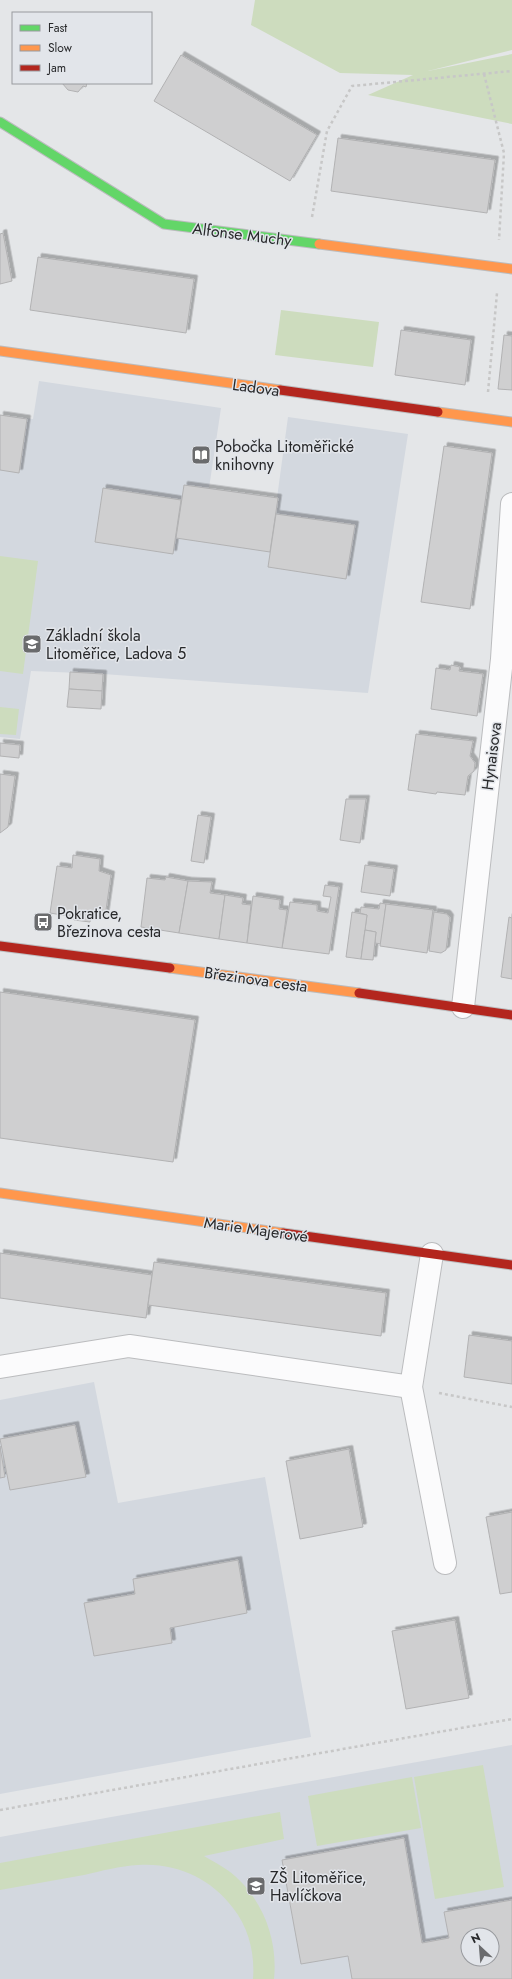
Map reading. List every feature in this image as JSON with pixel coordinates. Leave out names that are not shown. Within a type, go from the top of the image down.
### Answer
[{"type":"street","name":"Alfonse Muchy","points":[[0,122],[164,224],[307,243],[508,266]]},
{"type":"street","name":"Ladova","points":[[0,352],[512,422]]},
{"type":"street","name":"Hynaisova","points":[[463,1007],[507,660],[512,504]]},
{"type":"street","name":"Březinova cesta","points":[[0,946],[463,1007],[512,1015]]},
{"type":"street","name":"Marie Majerové","points":[[0,1193],[512,1265]]},
{"type":"street","points":[[432,1254],[411,1387],[445,1563]]},
{"type":"street","points":[[0,1367],[130,1346],[411,1387]]},
{"type":"path","points":[[307,243],[328,131],[352,86],[512,71]]},
{"type":"path","points":[[484,74],[504,153],[508,266]]},
{"type":"path","points":[[489,391],[496,308]]},
{"type":"path","points":[[411,1387],[512,1408]]},
{"type":"path","points":[[0,1810],[512,1719]]},
{"type":"shaded area","points":[[39,381],[221,408],[209,488],[277,498],[288,417],[408,434],[368,693],[103,674],[31,671],[20,739],[0,737],[0,415],[33,419]]},
{"type":"shaded area","points":[[94,1382],[118,1503],[265,1477],[311,1737],[0,1794],[0,1400]]},
{"type":"shaded area","name":"ZŠ Litoměřice, Havlíčkova","points":[[512,1745],[512,1979],[0,1979],[0,1837]]},
{"type":"green space","points":[[255,0],[512,0],[512,50],[428,71],[512,54],[512,124],[368,95],[413,75],[340,73],[251,25]]},
{"type":"green space","points":[[281,310],[379,322],[373,367],[275,355]]},
{"type":"green space","points":[[0,556],[38,561],[23,674],[0,671]]},
{"type":"green space","points":[[0,707],[19,709],[16,735],[0,734]]},
{"type":"green space","points":[[483,1765],[504,1887],[435,1899],[414,1777]]},
{"type":"green space","points":[[412,1777],[421,1828],[317,1846],[308,1796]]},
{"type":"green space","points":[[280,1812],[284,1839],[204,1856],[235,1876],[245,1886],[261,1910],[267,1923],[274,1951],[274,1979],[253,1979],[253,1960],[250,1942],[239,1916],[224,1897],[214,1888],[203,1880],[179,1869],[152,1865],[131,1866],[0,1890],[0,1863]]},
{"type":"building","points":[[181,55],[317,135],[290,181],[154,101]]},
{"type":"building","points":[[63,84],[87,84],[86,87],[83,86],[78,92],[68,90]]},
{"type":"building","points":[[338,138],[495,160],[487,213],[331,191]]},
{"type":"building","points":[[3,233],[12,281],[0,284],[0,234]]},
{"type":"building","points":[[38,257],[194,279],[186,333],[30,310]]},
{"type":"building","points":[[401,330],[471,340],[465,385],[395,375]]},
{"type":"building","points":[[504,335],[512,336],[512,390],[498,389]]},
{"type":"building","points":[[0,415],[27,419],[19,473],[0,470]]},
{"type":"building","points":[[444,446],[492,453],[470,609],[421,602]]},
{"type":"building","points":[[184,485],[278,498],[270,552],[176,538]]},
{"type":"building","points":[[103,488],[181,500],[173,554],[95,542]]},
{"type":"building","points":[[276,514],[355,525],[346,579],[268,567]]},
{"type":"building","points":[[451,665],[460,667],[459,671],[483,674],[477,716],[431,709],[436,668],[450,670]]},
{"type":"building","points":[[70,672],[103,674],[102,691],[69,689]]},
{"type":"building","points":[[69,689],[102,691],[101,709],[67,707]]},
{"type":"building","points":[[416,734],[473,741],[470,756],[475,763],[474,771],[468,776],[465,795],[437,792],[436,794],[408,790]]},
{"type":"building","points":[[0,743],[20,745],[19,758],[0,756]]},
{"type":"building","points":[[0,774],[15,776],[8,827],[0,833]]},
{"type":"building","points":[[346,799],[366,799],[360,843],[340,840]]},
{"type":"building","points":[[198,815],[211,817],[204,863],[191,861]]},
{"type":"building","points":[[73,855],[100,859],[99,871],[111,875],[105,917],[91,915],[90,922],[74,920],[74,917],[50,913],[57,866],[72,868]]},
{"type":"building","points":[[365,865],[394,869],[390,896],[361,892]]},
{"type":"building","points":[[166,877],[188,881],[179,933],[141,927],[147,878],[165,880]]},
{"type":"building","points":[[188,881],[212,882],[210,893],[225,895],[219,939],[179,933]]},
{"type":"building","points":[[325,885],[339,887],[329,954],[282,948],[290,902],[317,905],[317,911],[328,913],[331,897],[323,896]]},
{"type":"building","points":[[225,895],[243,898],[242,904],[251,905],[247,943],[219,939]]},
{"type":"building","points":[[253,896],[280,900],[279,909],[287,910],[282,948],[247,943]]},
{"type":"building","points":[[380,903],[386,904],[381,944],[375,943],[376,932],[365,930],[367,915],[360,913],[361,907],[379,909]]},
{"type":"building","points":[[386,904],[433,910],[427,953],[380,946]]},
{"type":"building","points":[[352,912],[367,915],[361,959],[346,957]]},
{"type":"building","points":[[434,912],[447,914],[450,918],[446,950],[441,953],[429,951]]},
{"type":"building","points":[[509,917],[512,918],[512,979],[501,977]]},
{"type":"building","points":[[365,930],[376,932],[373,960],[361,959]]},
{"type":"building","points":[[0,992],[195,1020],[173,1162],[0,1138]]},
{"type":"building","points":[[0,1253],[152,1275],[146,1318],[0,1298]]},
{"type":"building","points":[[154,1262],[386,1293],[381,1336],[148,1305]]},
{"type":"building","points":[[469,1335],[512,1341],[512,1384],[464,1377]]},
{"type":"building","points":[[75,1425],[86,1477],[10,1490],[0,1439]]},
{"type":"building","points":[[0,1446],[5,1477],[0,1478]]},
{"type":"building","points":[[349,1449],[363,1527],[300,1539],[286,1461]]},
{"type":"building","points":[[512,1512],[512,1592],[500,1594],[486,1517]]},
{"type":"building","points":[[238,1560],[247,1613],[170,1628],[172,1643],[94,1656],[84,1603],[135,1594],[133,1579]]},
{"type":"building","points":[[455,1620],[469,1698],[406,1709],[392,1631]]},
{"type":"building","points":[[404,1838],[422,1943],[449,1938],[444,1912],[512,1900],[512,1979],[352,1979],[348,1956],[301,1964],[282,1860]]},
{"type":"traffic: fast","points":[[0,122],[164,224],[319,244]]},
{"type":"traffic: slow","points":[[319,244],[512,269]]},
{"type":"traffic: slow","points":[[0,351],[280,390]]},
{"type":"traffic: slow","points":[[438,412],[512,422]]},
{"type":"traffic: slow","points":[[170,968],[359,993]]},
{"type":"traffic: slow","points":[[0,1193],[283,1233]]},
{"type":"traffic: jam","points":[[280,390],[438,412]]},
{"type":"traffic: jam","points":[[0,946],[170,968]]},
{"type":"traffic: jam","points":[[359,993],[512,1015]]},
{"type":"traffic: jam","points":[[283,1233],[512,1265]]},
{"type":"place","name":"Pobočka Litoměřické knihovny","points":[[201,455]]},
{"type":"place","name":"Základní škola Litoměřice, Ladova 5","points":[[32,644]]},
{"type":"place","name":"Pokratice, Březinova cesta","points":[[43,922]]},
{"type":"place","name":"ZŠ Litoměřice, Havlíčkova","points":[[256,1886]]}]
